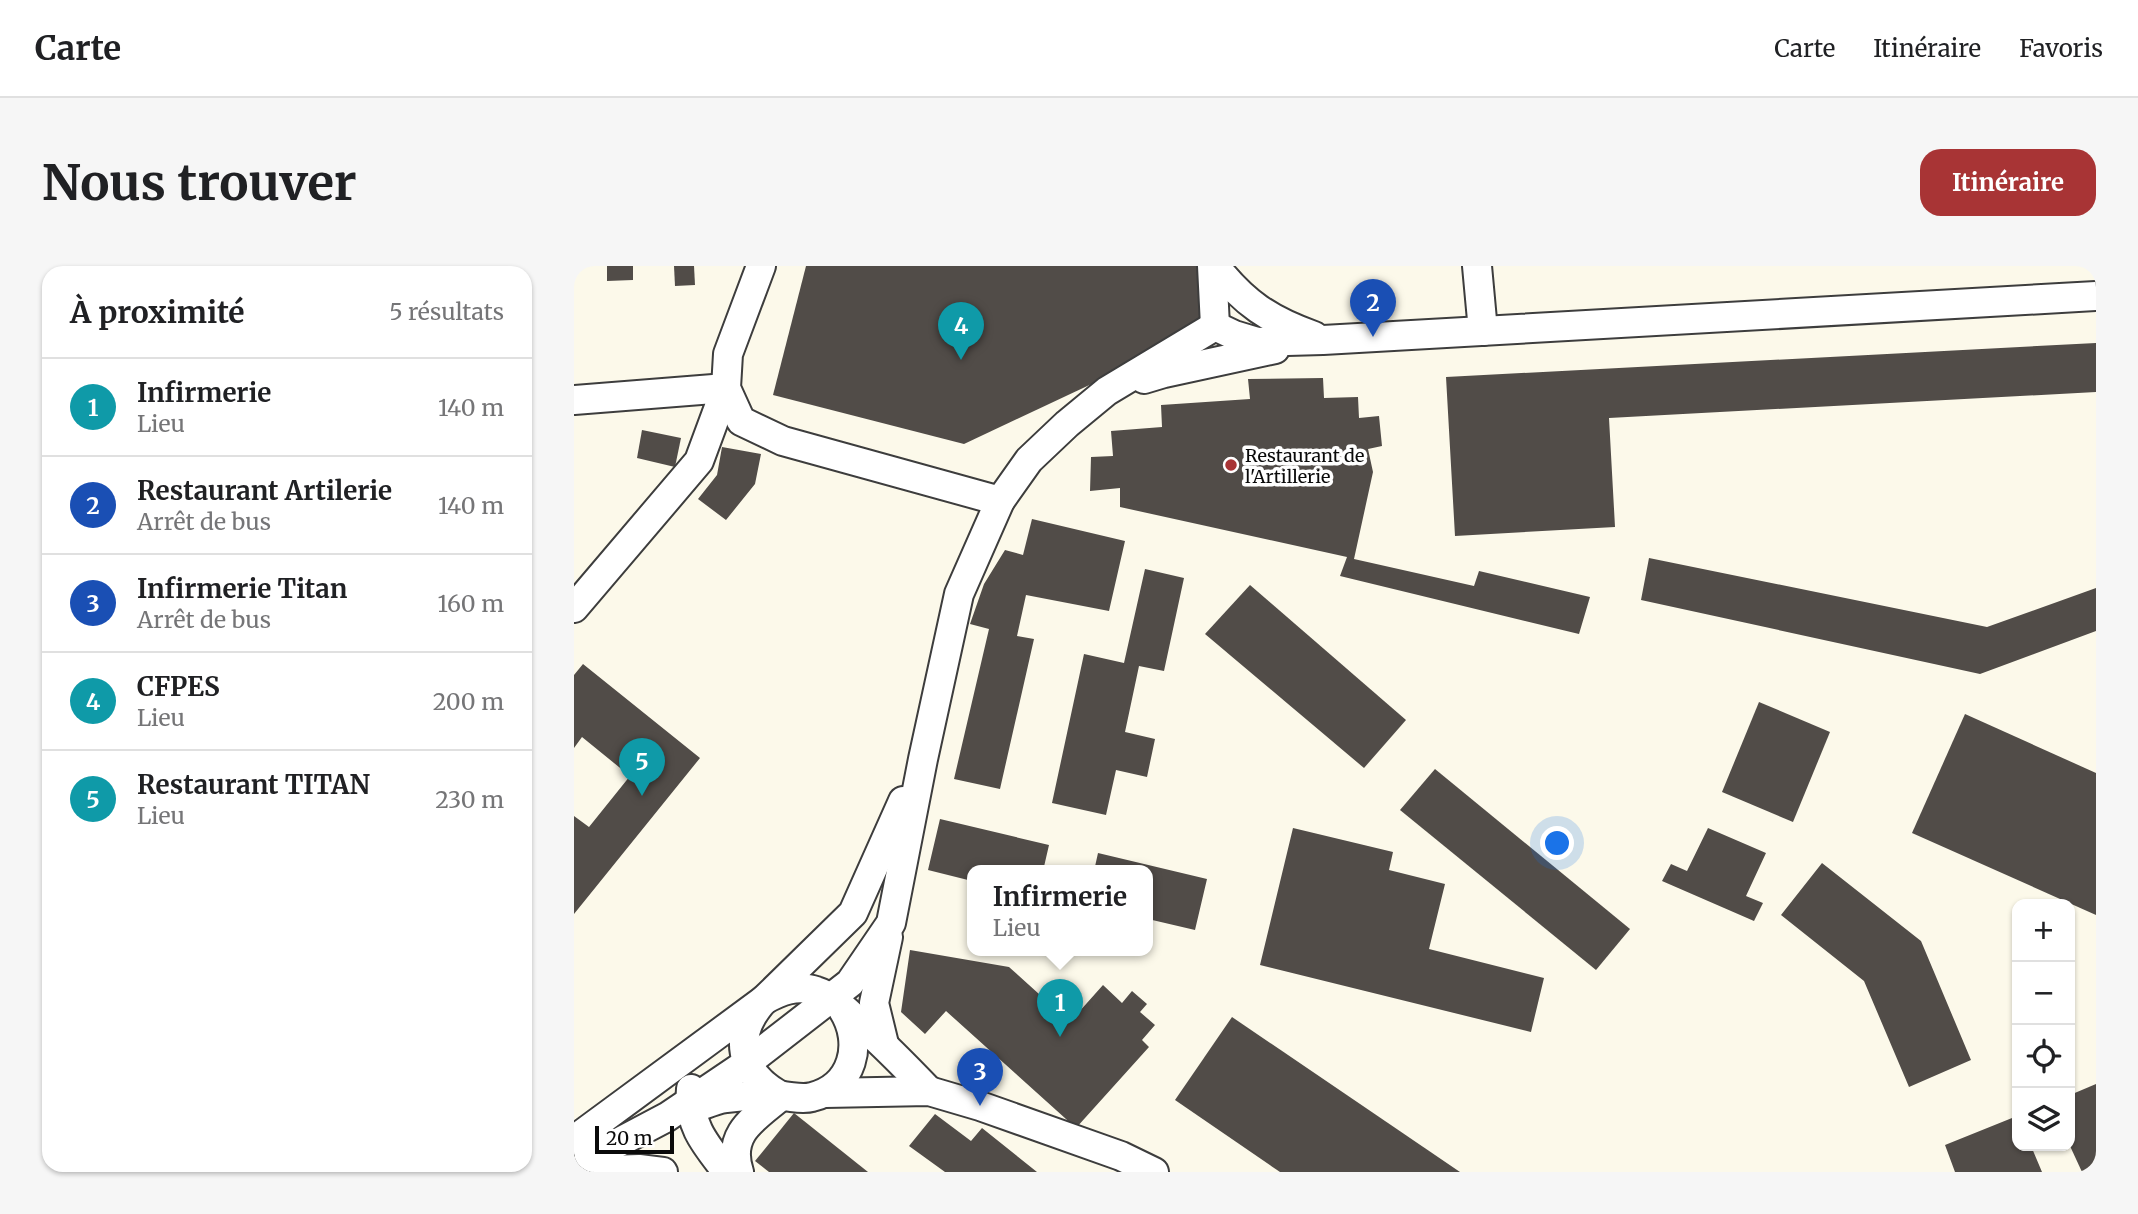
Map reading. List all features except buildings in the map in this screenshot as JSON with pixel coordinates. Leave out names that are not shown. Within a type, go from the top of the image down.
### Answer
[{"type":"street","points":[[574,607],[699,461],[726,388],[728,354],[761,266]]},
{"type":"street","points":[[1213,266],[1215,326]]},
{"type":"street","points":[[1213,266],[1233,289],[1252,305],[1285,326],[1323,340]]},
{"type":"street","points":[[1477,266],[1483,331]]},
{"type":"street","points":[[1215,326],[1257,342],[1323,340],[2096,296]]},
{"type":"street","points":[[884,1044],[874,1003],[923,759],[959,594],[1000,501],[1029,460],[1107,391],[1215,326]]},
{"type":"street","points":[[1107,391],[1164,373],[1323,340]]},
{"type":"street","points":[[574,400],[726,388]]},
{"type":"street","points":[[726,388],[741,421],[783,442],[1000,501]]},
{"type":"street","points":[[781,1096],[761,1083],[747,1063],[744,1046],[752,1013],[853,912],[923,759]]},
{"type":"street","points":[[574,1168],[683,1109],[832,998],[850,984],[891,923]]},
{"type":"street","points":[[574,1140],[764,1000],[780,991],[798,988],[815,990],[832,998],[884,1044],[929,1091]]},
{"type":"street","points":[[825,1093],[845,1074],[855,1048],[853,1029],[845,1012],[832,998]]},
{"type":"street","points":[[711,1038],[697,1062],[683,1109],[727,1172]]},
{"type":"street","points":[[683,1109],[723,1098],[781,1096],[796,1099],[825,1093],[929,1091],[980,1106],[1121,1156],[1154,1172]]},
{"type":"street","points":[[739,1172],[734,1159],[736,1145],[743,1129],[781,1096]]},
{"type":"street","points":[[574,1168],[663,1172]]},
{"type":"place","name":"Restaurant Artilerie","points":[[1373,337]]},
{"type":"place","name":"CFPES","points":[[961,360]]},
{"type":"place","name":"Restaurant de l'Artillerie","points":[[1231,465]]},
{"type":"place","name":"Restaurant TITAN","points":[[642,796]]},
{"type":"place","name":"Infirmerie","points":[[1060,1037]]},
{"type":"place","name":"Infirmerie Titan","points":[[980,1106]]}]
